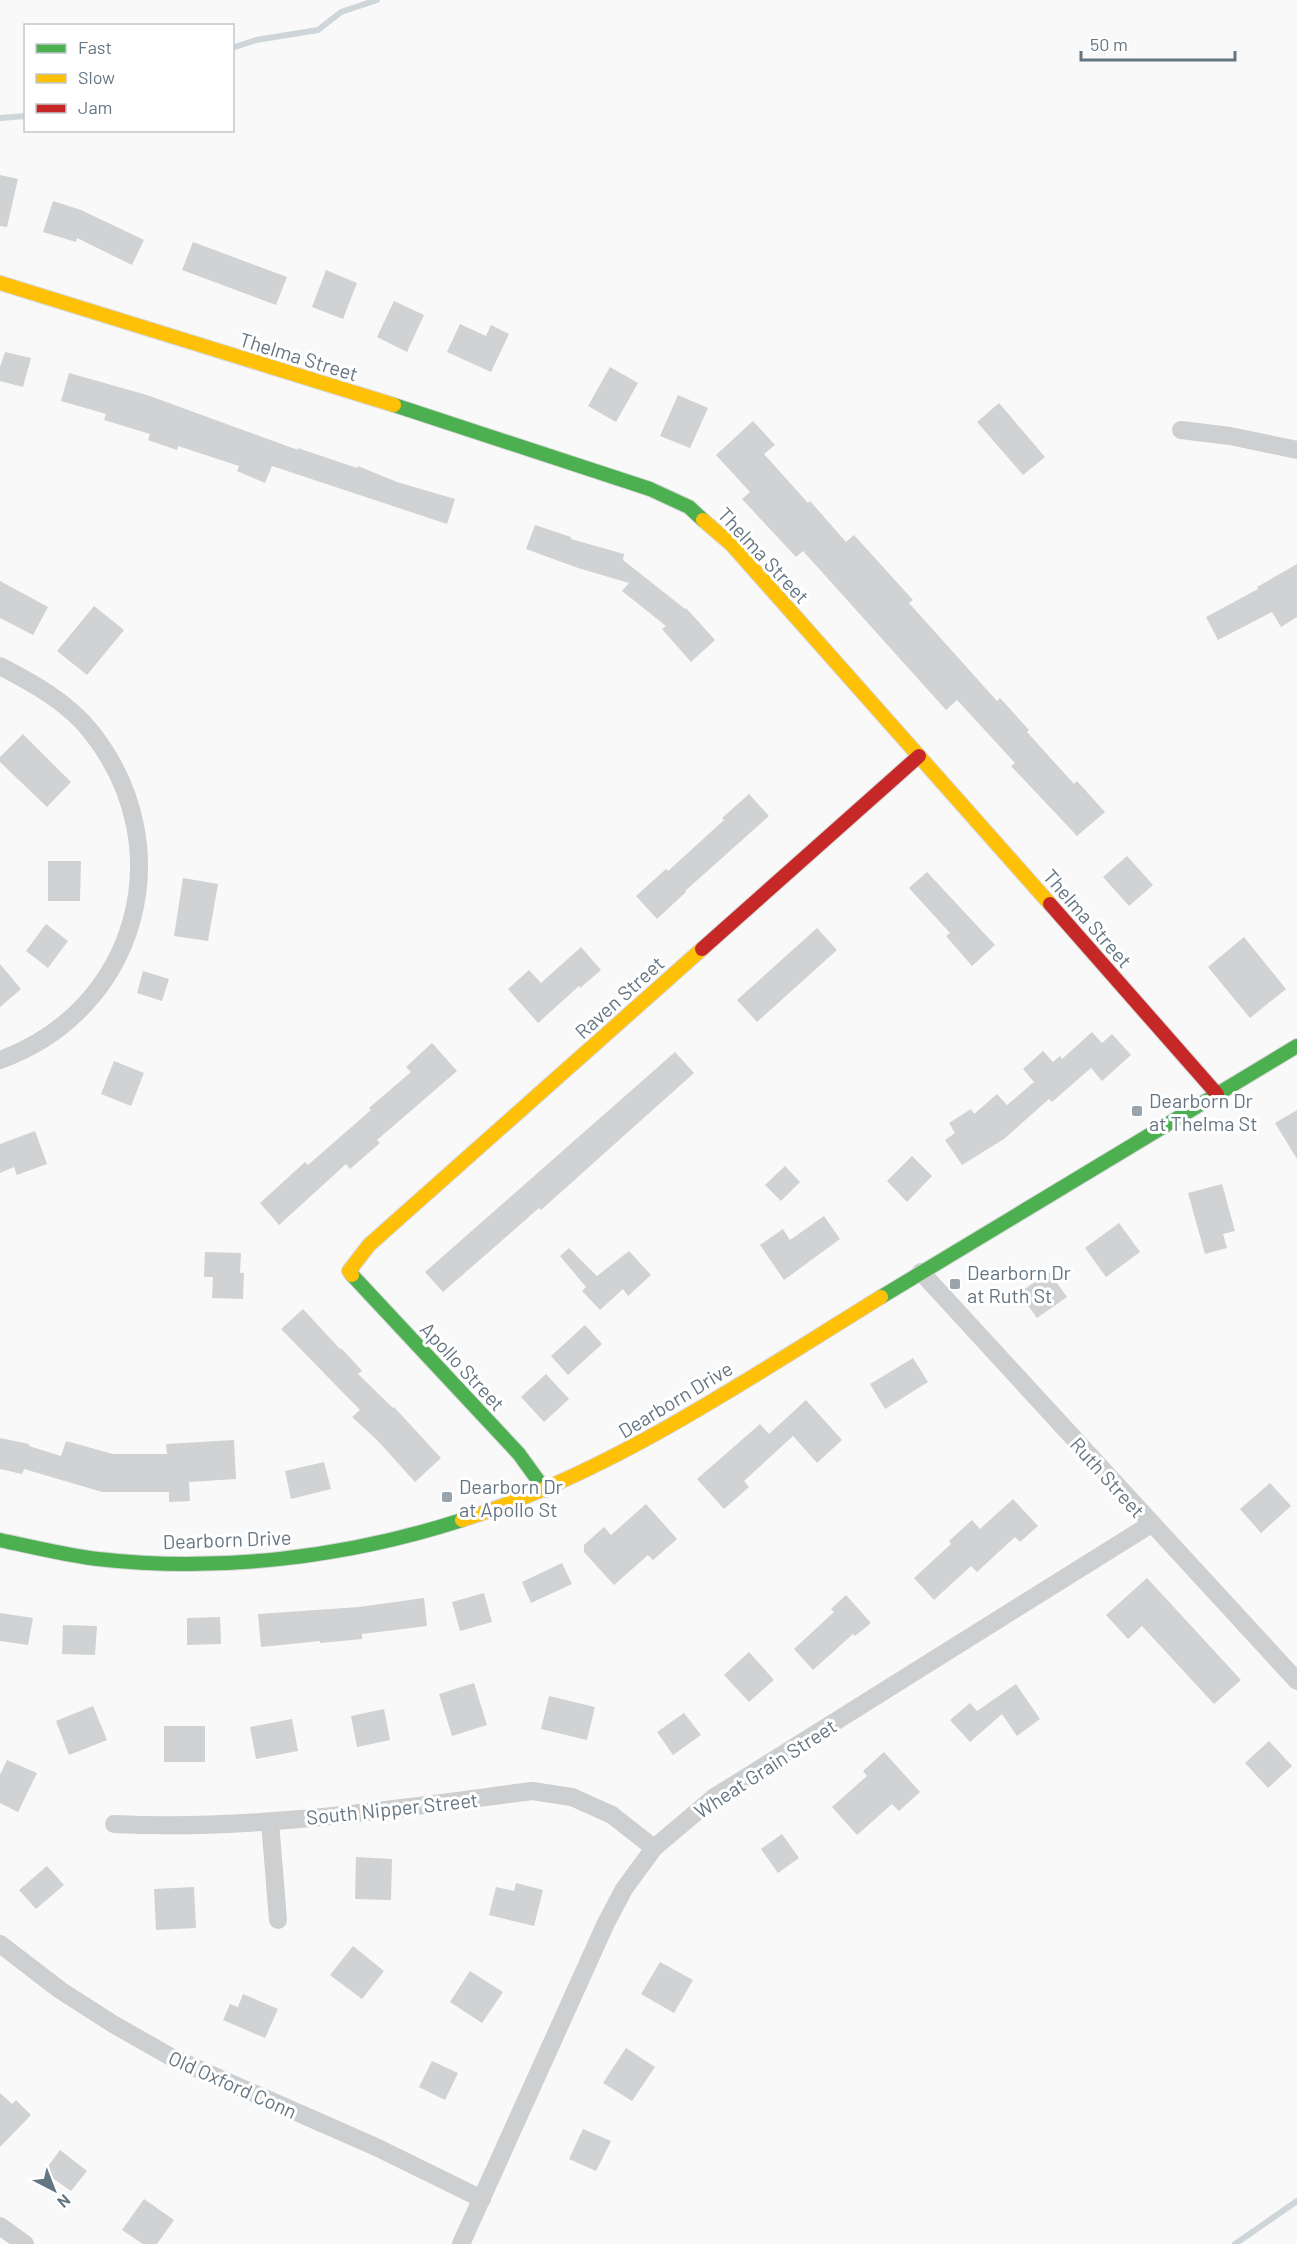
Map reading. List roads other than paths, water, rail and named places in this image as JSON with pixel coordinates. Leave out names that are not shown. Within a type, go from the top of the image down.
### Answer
[{"type":"street","name":"Thelma Street","points":[[0,283],[431,417],[650,489],[689,507],[732,545],[1217,1094]]},
{"type":"street","points":[[1181,430],[1230,436],[1297,450]]},
{"type":"street","points":[[0,666],[53,697],[70,710],[91,732],[120,779],[137,832],[139,864],[132,923],[124,945],[106,979],[93,996],[54,1031],[0,1060]]},
{"type":"street","name":"Raven Street","points":[[349,1271],[369,1245],[919,756]]},
{"type":"street","name":"Dearborn Drive","points":[[0,1540],[73,1555],[114,1560],[204,1563],[263,1560],[348,1550],[395,1541],[442,1527],[545,1490],[639,1443],[1297,1046]]},
{"type":"street","name":"Apollo Street","points":[[349,1271],[519,1454],[545,1490]]},
{"type":"street","name":"Ruth Street","points":[[921,1272],[1297,1681]]},
{"type":"street","name":"Wheat Grain Street","points":[[461,2244],[606,1923],[624,1889],[654,1848],[713,1798],[1151,1524]]},
{"type":"street","name":"South Nipper Street","points":[[114,1824],[159,1826],[270,1822],[532,1791],[572,1797],[612,1815],[654,1848]]},
{"type":"street","points":[[270,1822],[278,1920]]},
{"type":"street","name":"Old Oxford Conn","points":[[0,1944],[60,1990],[171,2057],[376,2147],[482,2199]]},
{"type":"street","points":[[0,2226],[25,2244]]},
{"type":"waterway","points":[[234,47],[256,40],[318,30],[341,12],[377,0]]},
{"type":"waterway","points":[[0,118],[24,116]]},
{"type":"waterway","points":[[1235,2244],[1297,2201]]},
{"type":"place","name":"Dearborn Dr at Thelma St","points":[[1137,1111]]},
{"type":"place","name":"Dearborn Dr at Ruth St","points":[[955,1284]]},
{"type":"place","name":"Dearborn Dr at Apollo St","points":[[447,1497]]}]
